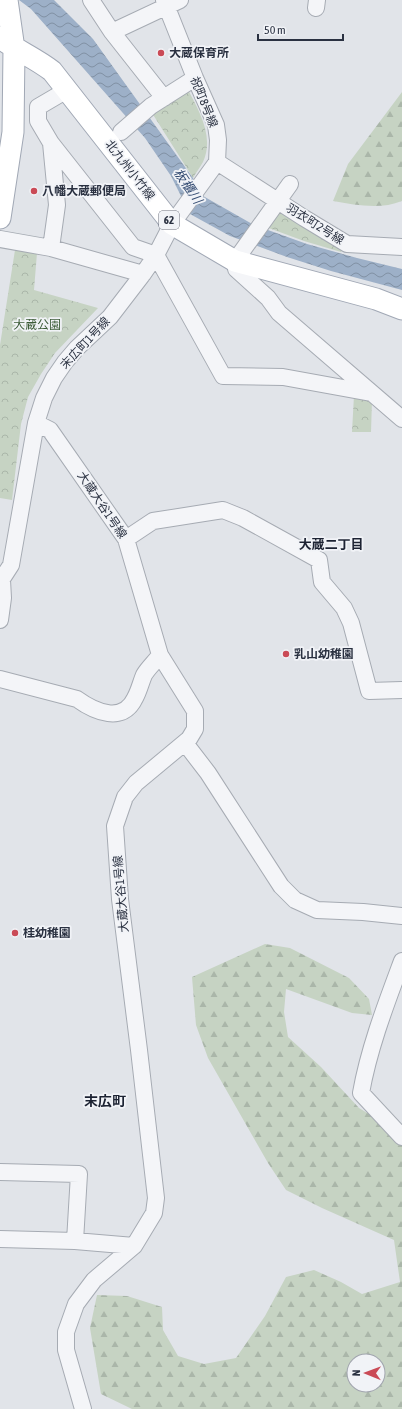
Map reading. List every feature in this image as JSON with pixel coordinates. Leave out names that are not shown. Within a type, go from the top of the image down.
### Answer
[{"type":"main road","points":[[0,218],[13,132],[7,43],[7,2]]},
{"type":"main road","name":"北九州小竹線","points":[[7,43],[38,60],[52,71],[177,217],[239,256],[376,299],[402,309]]},
{"type":"street","points":[[91,0],[157,102]]},
{"type":"street","points":[[112,32],[170,2]]},
{"type":"street","name":"祝町8号線","points":[[170,2],[195,78],[216,125],[218,162]]},
{"type":"street","points":[[121,132],[157,102],[195,78]]},
{"type":"street","points":[[67,90],[38,107],[38,121],[51,142],[133,247],[156,255],[223,376],[283,377],[371,393]]},
{"type":"street","points":[[51,142],[57,205],[51,248]]},
{"type":"street","name":"末広町1号線","points":[[1,581],[11,565],[36,423],[44,398],[54,378],[77,348],[110,317],[143,274],[156,255],[177,217],[218,162]]},
{"type":"street","name":"羽衣町2号線","points":[[218,162],[347,244],[402,247]]},
{"type":"street","points":[[290,184],[277,200],[239,256],[236,269],[268,298],[279,313],[402,419]]},
{"type":"street","points":[[0,239],[51,248],[143,274]]},
{"type":"street","name":"大蔵大谷1号線","points":[[36,423],[50,430],[126,538],[160,655],[196,711],[195,729],[189,739],[136,783],[125,797],[115,826],[120,899],[156,1198],[154,1213],[134,1246],[94,1280],[76,1304],[66,1332],[66,1350],[83,1409]]},
{"type":"street","points":[[126,538],[153,521],[223,510],[243,518],[319,560],[322,582],[344,608],[351,623],[369,691],[402,690]]},
{"type":"street","points":[[0,620],[3,598],[1,581]]},
{"type":"street","points":[[0,679],[77,699],[87,707],[103,713],[116,713],[128,708],[135,699],[145,674],[160,655]]},
{"type":"street","points":[[185,743],[208,773],[281,886],[295,900],[317,910],[363,912],[402,916]]},
{"type":"street","points":[[402,961],[365,1069],[361,1093],[402,1137]]},
{"type":"street","points":[[0,1172],[79,1174],[75,1241]]},
{"type":"street","points":[[0,1238],[75,1241],[134,1246]]},
{"type":"green space","points":[[186,86],[204,123],[207,142],[203,162],[193,178],[152,113]]},
{"type":"green space","points":[[402,92],[402,201],[394,204],[368,206],[333,201],[348,164]]},
{"type":"green space","points":[[282,210],[344,247],[341,252],[304,241],[266,227],[276,211]]},
{"type":"green space","name":"大蔵公園","points":[[15,250],[37,253],[34,290],[98,308],[55,353],[28,397],[21,424],[12,500],[0,498],[0,345]]},
{"type":"green space","points":[[354,395],[372,400],[371,432],[352,432]]},
{"type":"green space","points":[[265,944],[290,948],[349,978],[369,999],[372,1015],[352,1013],[286,989],[284,1012],[288,1037],[321,1067],[359,1108],[402,1134],[402,1409],[132,1409],[101,1394],[90,1328],[97,1295],[127,1296],[162,1307],[163,1330],[178,1356],[204,1364],[236,1358],[265,1316],[286,1277],[314,1270],[341,1282],[362,1294],[400,1282],[394,1240],[322,1208],[286,1190],[268,1163],[208,1058],[196,1025],[192,977]]},
{"type":"water","name":"板櫃川","points":[[19,0],[54,0],[93,39],[193,178],[203,196],[254,225],[307,244],[402,269],[402,290],[331,271],[287,257],[230,236],[190,214],[171,176],[145,138],[31,9]]},
{"type":"place","name":"大蔵保育所","points":[[161,53]]},
{"type":"place","name":"八幡大蔵郵便局","points":[[34,191]]},
{"type":"place","name":"乳山幼稚園","points":[[286,654]]},
{"type":"place","name":"桂幼稚園","points":[[15,933]]},
{"type":"district","name":"大蔵二丁目","points":[[331,544]]},
{"type":"district","name":"末広町","points":[[105,1101]]}]
